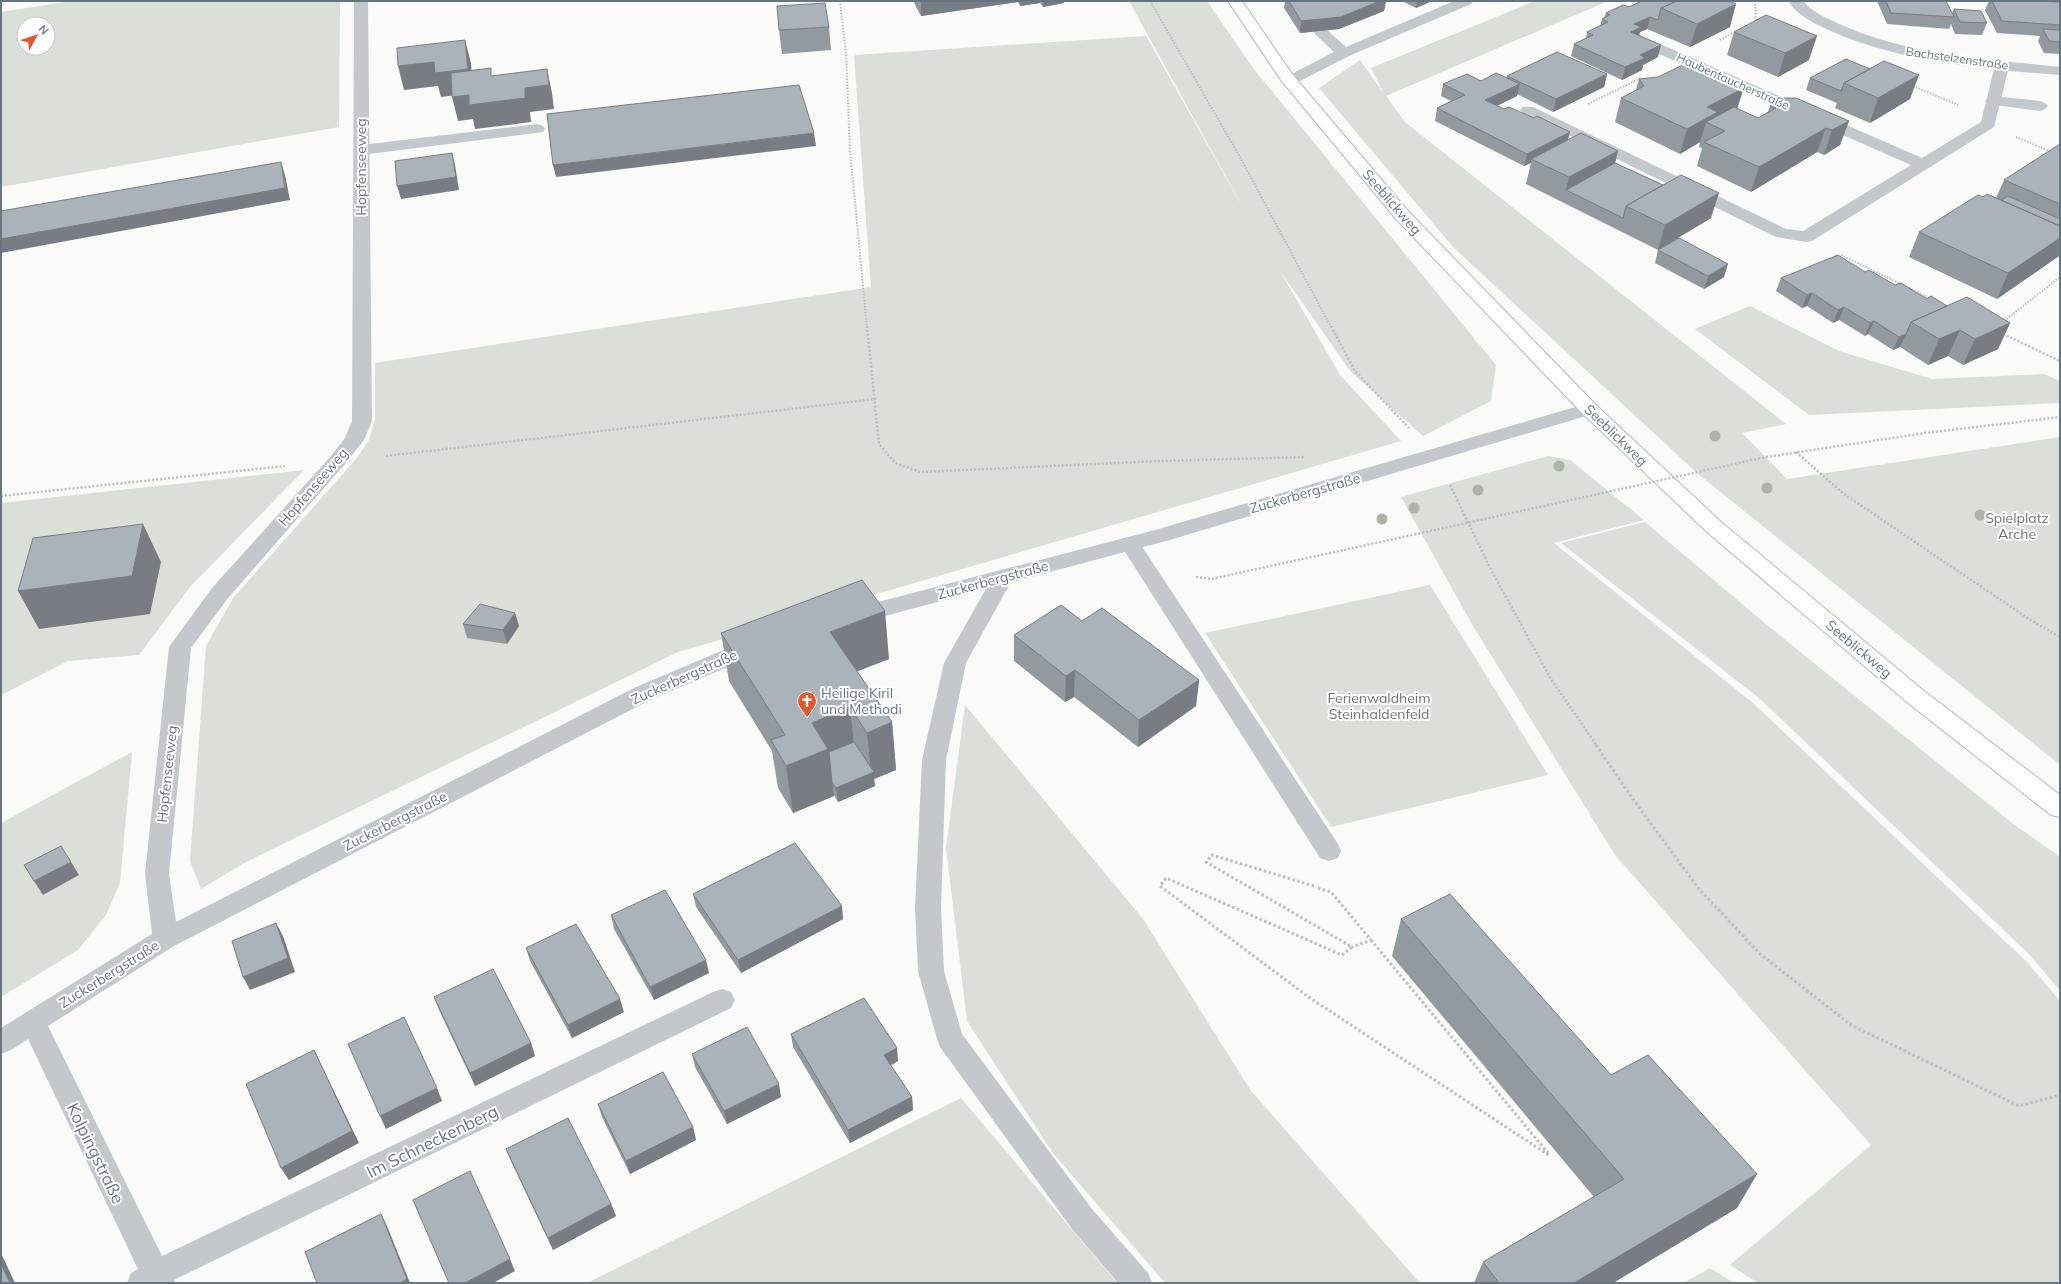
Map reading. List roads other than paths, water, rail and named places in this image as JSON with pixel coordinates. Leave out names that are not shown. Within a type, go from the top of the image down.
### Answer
[{"type":"main road","name":"Seeblickweg","points":[[1235,1],[1289,81],[1402,215],[1589,409],[1714,527],[1916,697],[2060,808]]},
{"type":"street","name":"Hopfenseeweg","points":[[165,939],[157,874],[180,647],[220,593],[338,460],[354,440],[362,421],[362,1]]},
{"type":"street","points":[[1289,81],[1344,53],[1466,1]]},
{"type":"street","name":"Bachstelzenstraße","points":[[1795,1],[1804,12],[1854,37],[1915,55],[2060,71]]},
{"type":"street","points":[[1320,31],[1344,53]]},
{"type":"street","name":"Haubentaucherstraße","points":[[1655,47],[1922,164]]},
{"type":"street","points":[[1528,110],[1782,233],[1806,237],[1988,124],[2002,65]]},
{"type":"street","points":[[1993,101],[2040,106]]},
{"type":"street","points":[[361,150],[537,129]]},
{"type":"street","name":"Zuckerbergstraße","points":[[835,621],[1130,544],[1589,409]]},
{"type":"street","points":[[1130,544],[1329,851]]},
{"type":"street","points":[[1002,578],[955,663],[934,760],[928,908],[931,971],[950,1039],[1082,1219],[1137,1283]]},
{"type":"street","name":"Zuckerbergstraße","points":[[1,1042],[165,939],[644,693],[775,638]]},
{"type":"street","name":"Im Schneckenberg","points":[[152,1280],[722,1000]]},
{"type":"street","name":"Kolpingstraße","points":[[33,1022],[152,1280]]},
{"type":"place","name":"Heilige Kiril und Methodi","points":[[807,718]]},
{"type":"park label","name":"Spielplatz Arche","points":[[2017,526]]},
{"type":"park label","name":"Ferienwaldheim Steinhaldenfeld","points":[[1379,706]]}]
